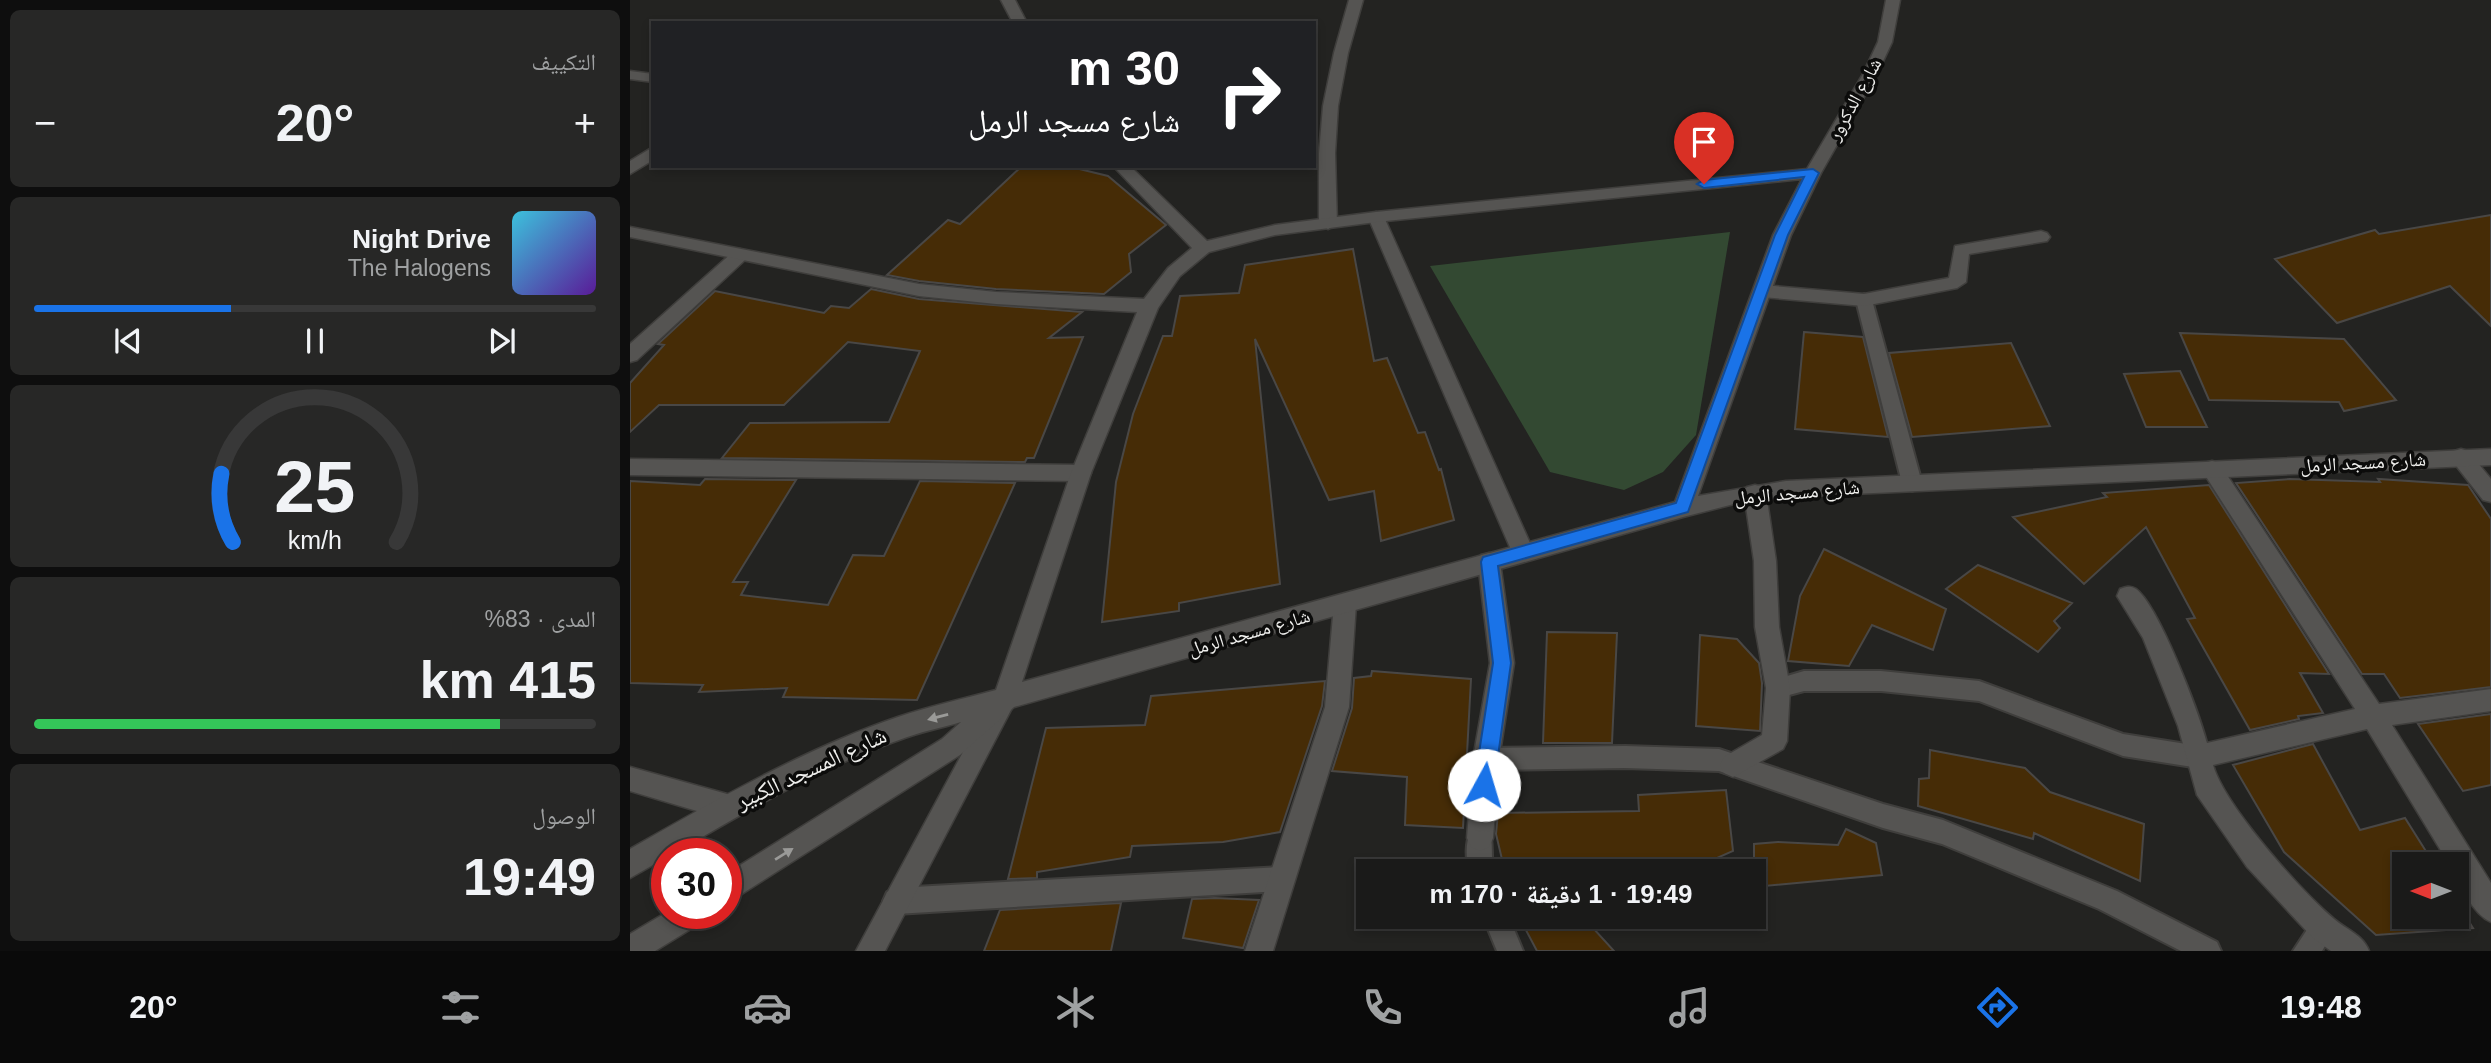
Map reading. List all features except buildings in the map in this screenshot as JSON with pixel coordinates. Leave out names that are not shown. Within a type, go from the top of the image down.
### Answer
[{"type":"street","points":[[1008,0],[1019,21]]},
{"type":"street","points":[[1328,224],[1327,142],[1332,99],[1341,48],[1356,0]]},
{"type":"street","name":"شارع الدكرور","points":[[1683,508],[1782,235],[1813,173],[1870,74],[1885,42],[1893,0]]},
{"type":"street","points":[[630,75],[651,78]]},
{"type":"street","points":[[630,169],[651,153]]},
{"type":"street","points":[[1123,168],[1203,248]]},
{"type":"street","points":[[870,951],[1004,701],[1081,473],[1149,306],[1174,272],[1203,248],[1275,230],[1376,217],[1813,173]]},
{"type":"street","points":[[1376,217],[1523,552]]},
{"type":"street","points":[[630,232],[919,290],[996,298],[1149,306]]},
{"type":"street","points":[[1762,291],[1864,300],[1957,282],[1961,250],[2041,237]]},
{"type":"street","points":[[630,355],[740,255]]},
{"type":"street","points":[[2460,457],[2491,494]]},
{"type":"street","name":"شارع مسجد الرمل","points":[[1004,701],[1523,552],[1683,508],[1755,493],[1786,489],[2491,457]]},
{"type":"street","points":[[630,467],[1081,473]]},
{"type":"street","points":[[2212,469],[2373,716],[2491,908]]},
{"type":"street","points":[[1733,765],[1774,741],[1778,688],[1767,627],[1765,561],[1755,493]]},
{"type":"street","points":[[1480,838],[1486,759],[1502,663],[1489,562]]},
{"type":"street","points":[[2128,596],[2153,633],[2190,726],[2206,786],[2257,858],[2323,928],[2356,951]]},
{"type":"street","points":[[1259,951],[1337,707],[1345,604]]},
{"type":"street","points":[[2199,757],[2373,716],[2491,700]]},
{"type":"street","points":[[742,880],[951,747],[1004,701]]},
{"type":"street","name":"شارع المسجد الكبير","points":[[630,864],[727,807],[856,744],[909,725],[1004,701]]},
{"type":"street","points":[[630,779],[727,807]]},
{"type":"street","points":[[630,950],[664,929]]},
{"type":"lane","points":[[1864,300],[1912,484]]},
{"type":"lane","points":[[1778,688],[1804,681],[1881,681],[1979,691],[2123,745],[2199,757]]},
{"type":"lane","points":[[1486,759],[1625,757],[1719,760],[1883,816],[1943,832],[2109,900],[2208,951]]},
{"type":"lane","points":[[1479,859],[1480,838]]},
{"type":"lane","points":[[896,901],[1280,879]]},
{"type":"lane","points":[[2306,951],[2323,928]]},
{"type":"lane","points":[[1501,929],[1510,951]]},
{"type":"green space","points":[[1730,232],[1696,435],[1663,472],[1624,490],[1550,472],[1430,266]]},
{"type":"route","points":[[1484,785],[1502,663],[1489,562],[1683,508],[1782,235],[1813,173],[1704,184]]}]
